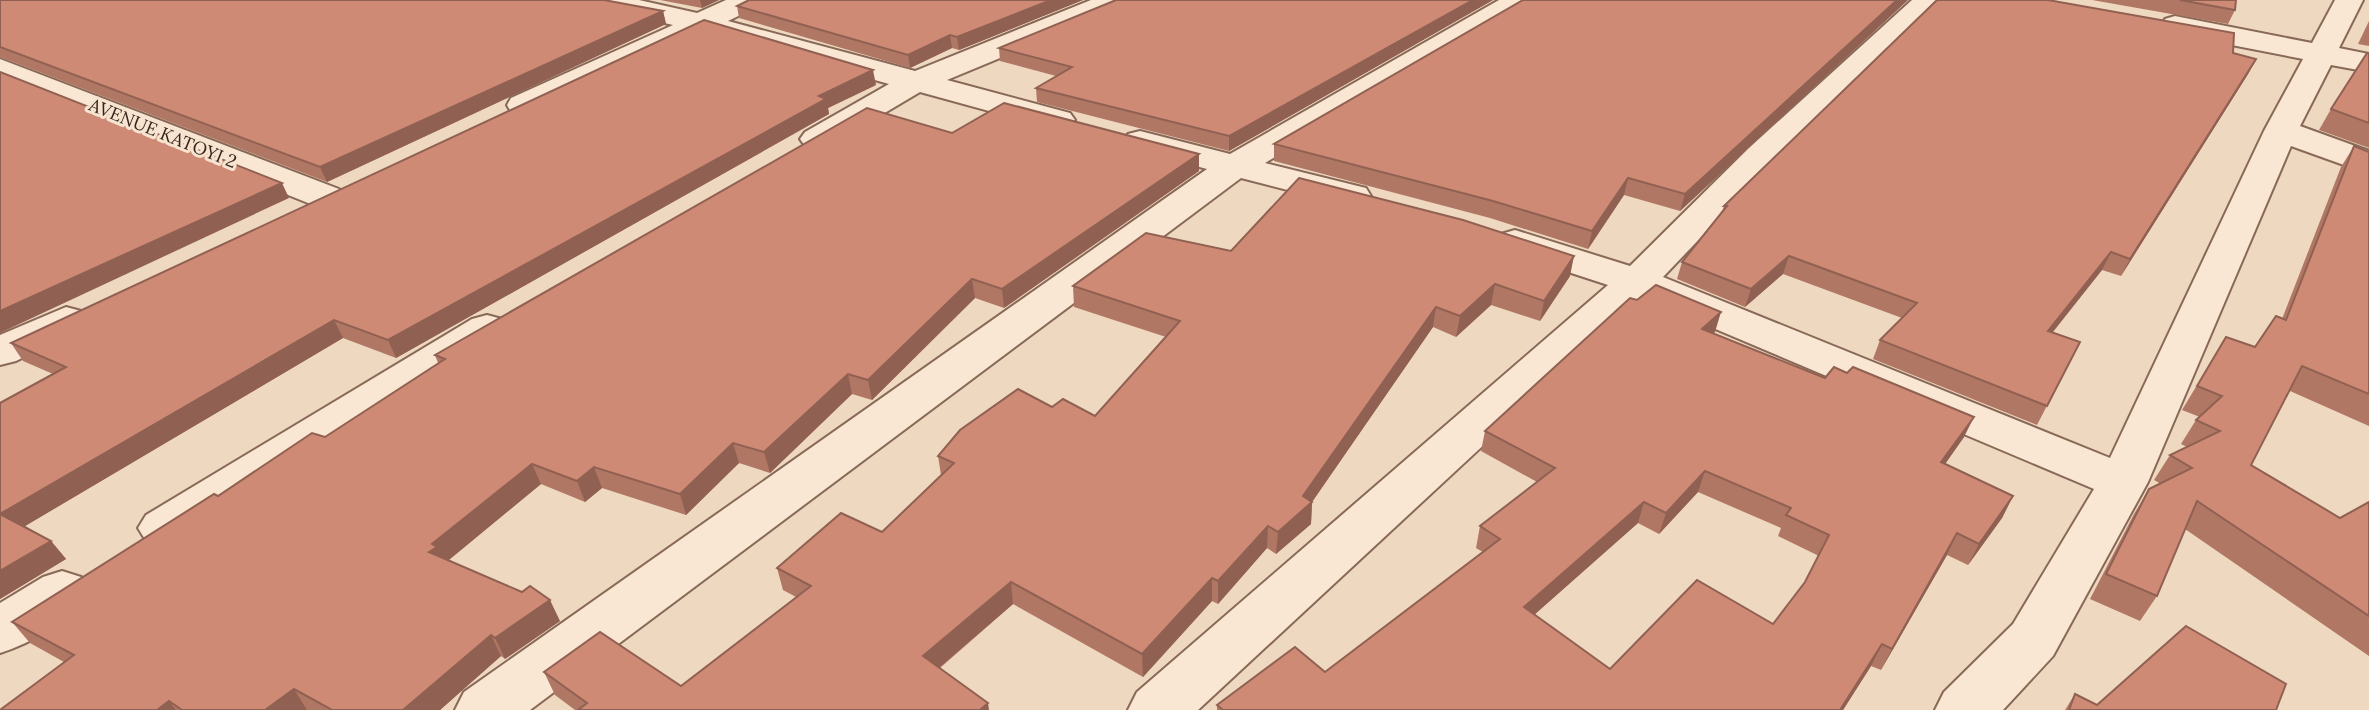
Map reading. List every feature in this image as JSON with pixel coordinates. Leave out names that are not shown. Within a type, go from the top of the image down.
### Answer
[{"type":"street","points":[[600,0],[703,20],[913,83],[1381,204]]},
{"type":"street","points":[[494,118],[749,0]]},
{"type":"street","points":[[790,154],[913,83],[1115,0]]},
{"type":"street","points":[[485,710],[1236,165],[1519,0]]},
{"type":"street","points":[[1158,710],[1637,281],[1761,155],[1928,0]]},
{"type":"street","points":[[1965,710],[2033,640],[2123,482],[2281,131],[2349,0]]},
{"type":"street","points":[[2145,20],[2369,63]]},
{"type":"street","name":"AVENUE KATOYI 2","points":[[0,68],[340,190],[283,217]]},
{"type":"street","points":[[2281,131],[2369,163]]},
{"type":"street","points":[[1475,229],[1637,281],[2123,482]]},
{"type":"street","points":[[0,352],[99,305]]},
{"type":"street","points":[[135,546],[419,367],[517,311]]},
{"type":"street","points":[[0,631],[95,572]]},
{"type":"building","points":[[0,0],[604,0],[663,11],[320,167],[0,47]]},
{"type":"building","points":[[749,0],[1051,0],[957,37],[950,35],[908,55],[737,6]]},
{"type":"building","points":[[1116,0],[1473,0],[1229,136],[1036,88],[1072,67],[999,48]]},
{"type":"building","points":[[1523,0],[1897,0],[1685,194],[1628,178],[1592,231],[1493,201],[1274,144]]},
{"type":"building","points":[[1937,0],[2048,0],[2234,33],[2233,53],[2256,59],[2130,259],[2111,252],[2048,331],[2080,342],[2047,406],[1880,340],[1917,303],[1789,256],[1751,289],[1682,262],[1727,206],[1724,206]]},
{"type":"building","points":[[2180,0],[2236,0],[2235,10]]},
{"type":"building","points":[[704,20],[873,70],[819,96],[826,99],[388,340],[334,320],[0,514],[0,403],[66,367],[11,343]]},
{"type":"building","points":[[2369,53],[2369,123],[2331,109]]},
{"type":"building","points":[[0,72],[282,183],[0,311]]},
{"type":"building","points":[[1004,103],[1199,154],[1002,289],[972,279],[868,380],[848,374],[764,452],[733,443],[680,494],[594,467],[577,481],[532,464],[432,544],[437,547],[429,552],[522,592],[530,586],[550,600],[495,638],[491,635],[403,710],[332,710],[294,689],[265,710],[182,710],[169,701],[157,710],[0,710],[74,655],[12,622],[214,494],[218,496],[312,433],[325,437],[445,359],[435,355],[867,108],[952,133]]},
{"type":"building","points":[[2354,146],[2369,152],[2369,394],[2302,366],[2251,465],[2340,518],[2369,502],[2369,616],[2197,501],[2157,596],[2106,574],[2149,489],[2192,468],[2170,455],[2220,431],[2196,420],[2222,396],[2197,386],[2226,337],[2255,347],[2276,316],[2286,320]]},
{"type":"building","points":[[1299,178],[1463,220],[1574,256],[1544,301],[1495,284],[1460,316],[1436,307],[1303,496],[1312,502],[1278,532],[1268,526],[1218,581],[1212,578],[1142,654],[1011,582],[923,656],[988,703],[980,710],[578,710],[587,703],[544,672],[600,632],[681,686],[811,586],[777,568],[841,513],[882,532],[954,463],[938,456],[960,430],[1018,389],[1052,407],[1063,399],[1095,416],[1180,321],[1073,286],[1146,233],[1231,251]]},
{"type":"building","points":[[1656,285],[1721,312],[1702,329],[1825,378],[1834,367],[1847,373],[1853,367],[1974,417],[1941,462],[2013,496],[1979,544],[1957,533],[1892,649],[1882,644],[1840,710],[1223,710],[1217,705],[1295,647],[1325,672],[1500,539],[1480,526],[1555,468],[1485,431],[1630,298],[1637,300]],"holes":[[[1705,471],[1791,508],[1786,515],[1829,535],[1805,582],[1773,624],[1697,580],[1610,669],[1524,607],[1644,502],[1666,513]]]},
{"type":"building","points":[[0,514],[51,541],[0,571]]},
{"type":"building","points":[[2186,626],[2286,684],[2276,710],[2069,710],[2075,694],[2097,705]]}]
